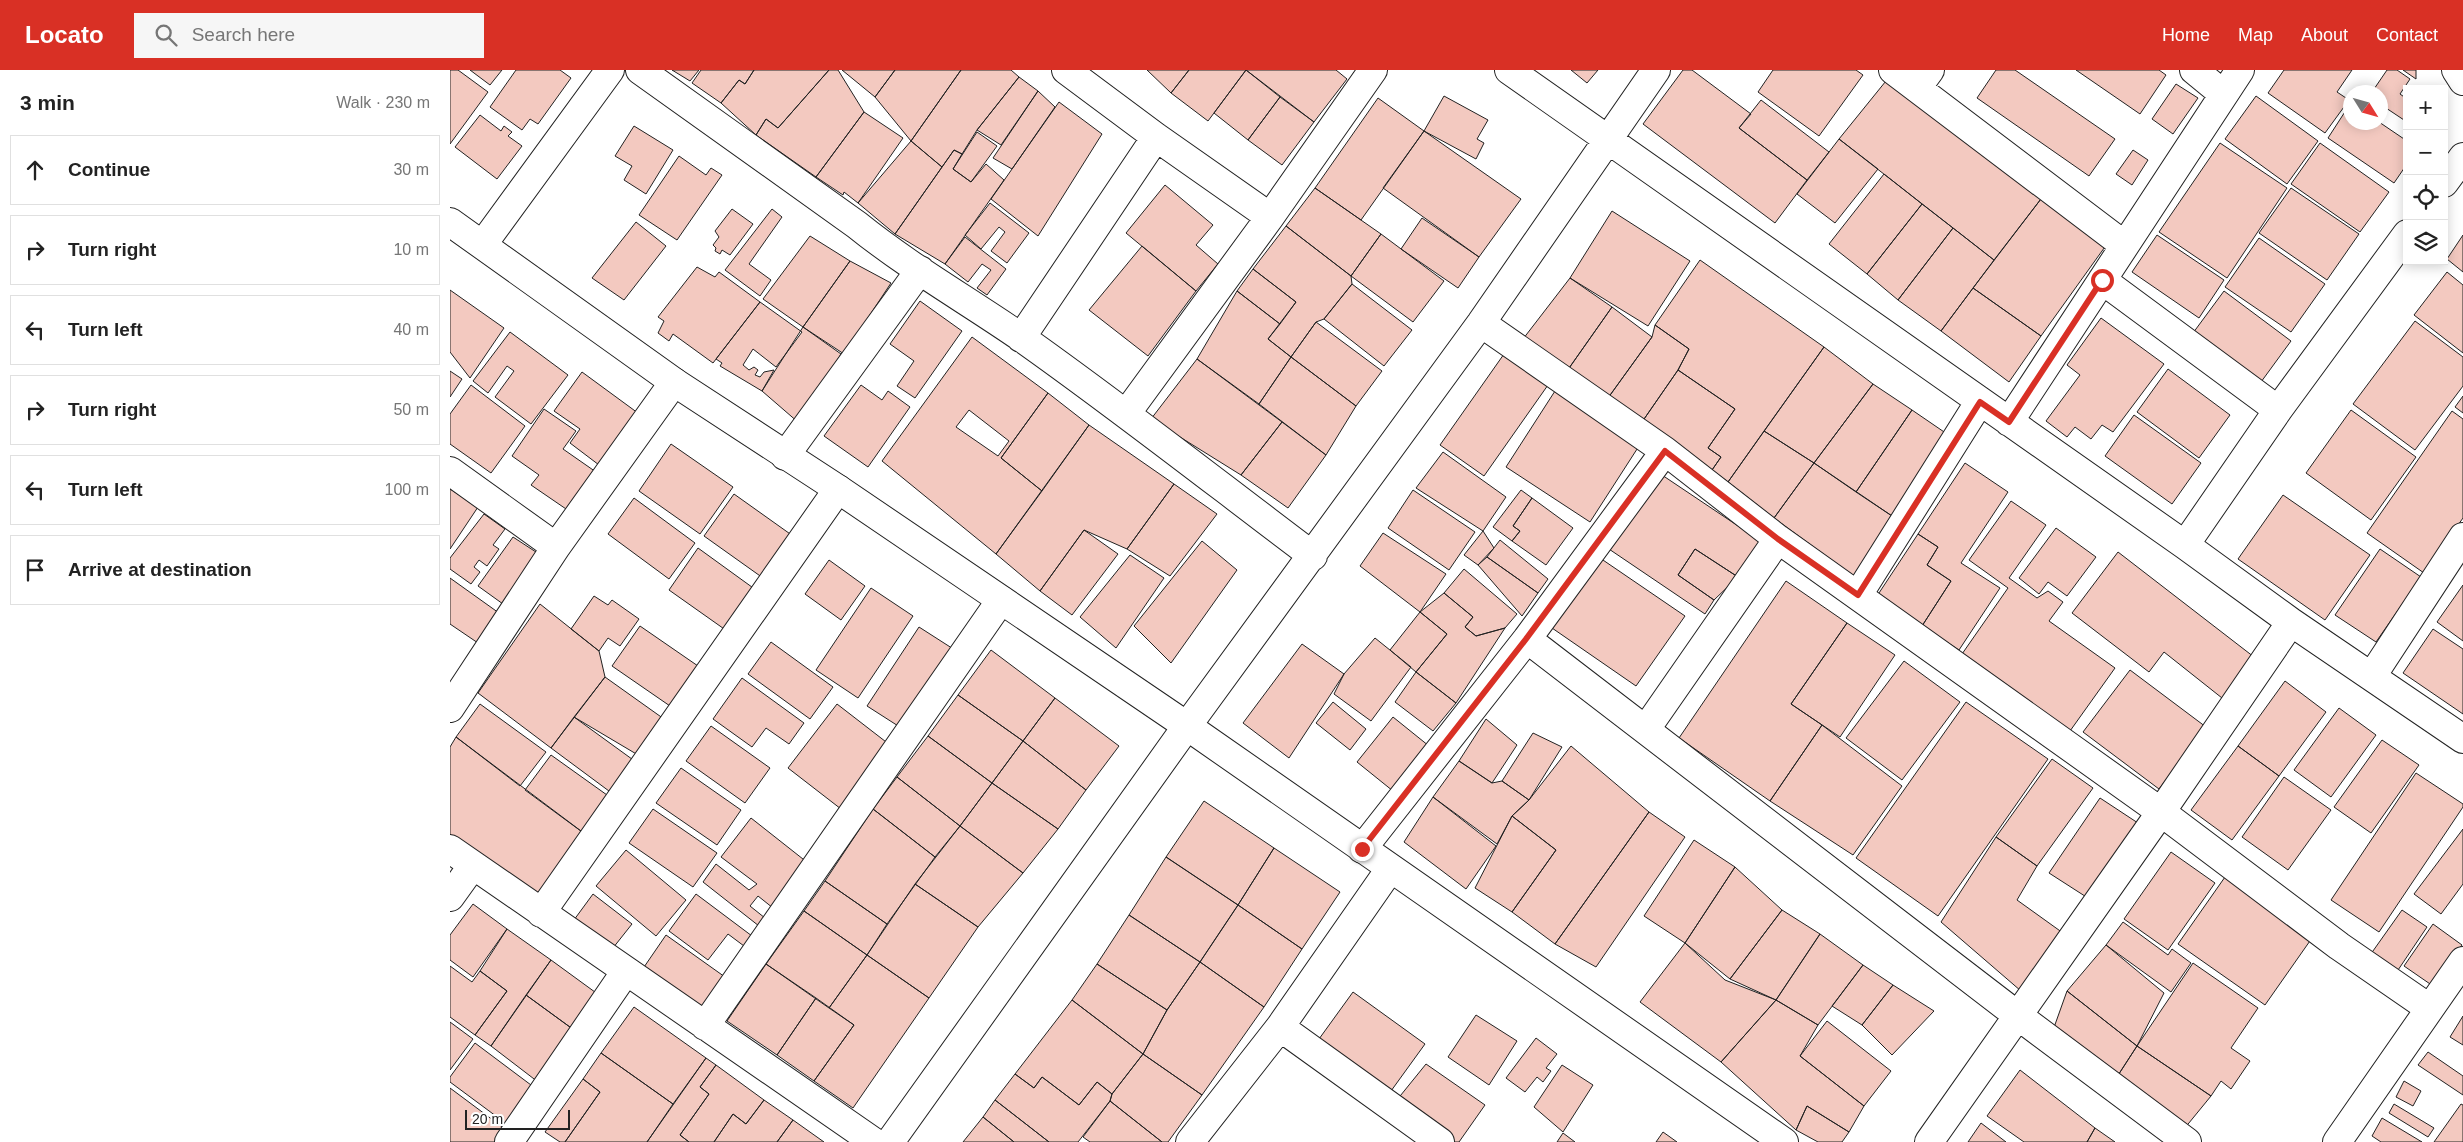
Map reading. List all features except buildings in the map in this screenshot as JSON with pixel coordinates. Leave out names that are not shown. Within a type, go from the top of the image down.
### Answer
[{"type":"street","points":[[483,244],[610,70]]},
{"type":"street","points":[[640,70],[884,247],[1021,338],[1126,414],[1313,556]]},
{"type":"street","points":[[1066,70],[1156,137],[1270,216]]},
{"type":"street","points":[[1126,414],[1373,70]]},
{"type":"street","points":[[1509,70],[2291,622],[2463,740]]},
{"type":"street","points":[[890,1142],[1187,726],[1313,556],[1481,323],[1606,139],[1656,70]]},
{"type":"street","points":[[1893,70],[1924,79],[2124,245]]},
{"type":"street","points":[[2194,70],[2222,93]]},
{"type":"street","points":[[2009,422],[2222,93],[2240,70]]},
{"type":"street","points":[[2456,70],[2463,81]]},
{"type":"street","points":[[1021,338],[1156,137]]},
{"type":"street","points":[[2448,177],[2463,157]]},
{"type":"street","points":[[450,222],[674,382],[838,489],[1187,726],[1784,1142]]},
{"type":"street","points":[[2185,546],[2278,410],[2403,239]]},
{"type":"street","points":[[785,456],[920,270]]},
{"type":"street","points":[[2102,280],[2278,410]]},
{"type":"street","points":[[1481,323],[1665,451],[1778,539],[2160,812],[2339,946],[2429,1008]]},
{"type":"street","points":[[450,708],[458,679],[556,547],[674,382]]},
{"type":"street","points":[[1858,595],[1980,402]]},
{"type":"street","points":[[1362,849],[1526,639],[1665,451]]},
{"type":"street","points":[[450,471],[556,547]]},
{"type":"street","points":[[541,913],[838,489]]},
{"type":"street","points":[[2372,676],[2463,537]]},
{"type":"street","points":[[1646,729],[1778,539]]},
{"type":"street","points":[[705,1026],[1001,600]]},
{"type":"street","points":[[1929,1142],[2291,622]]},
{"type":"street","points":[[1526,639],[1646,729],[2017,1015],[2187,1142]]},
{"type":"street","points":[[450,849],[874,1142]]},
{"type":"street","points":[[450,898],[473,865]]},
{"type":"street","points":[[1190,1142],[1280,1028],[1390,869]]},
{"type":"street","points":[[2337,1142],[2463,961]]},
{"type":"street","points":[[510,1142],[626,971]]},
{"type":"street","points":[[1280,1028],[1440,1142]]},
{"type":"route","points":[[1362,849],[1526,639],[1665,451],[1778,539],[1858,595],[1980,402],[2009,422],[2102,280]]}]
